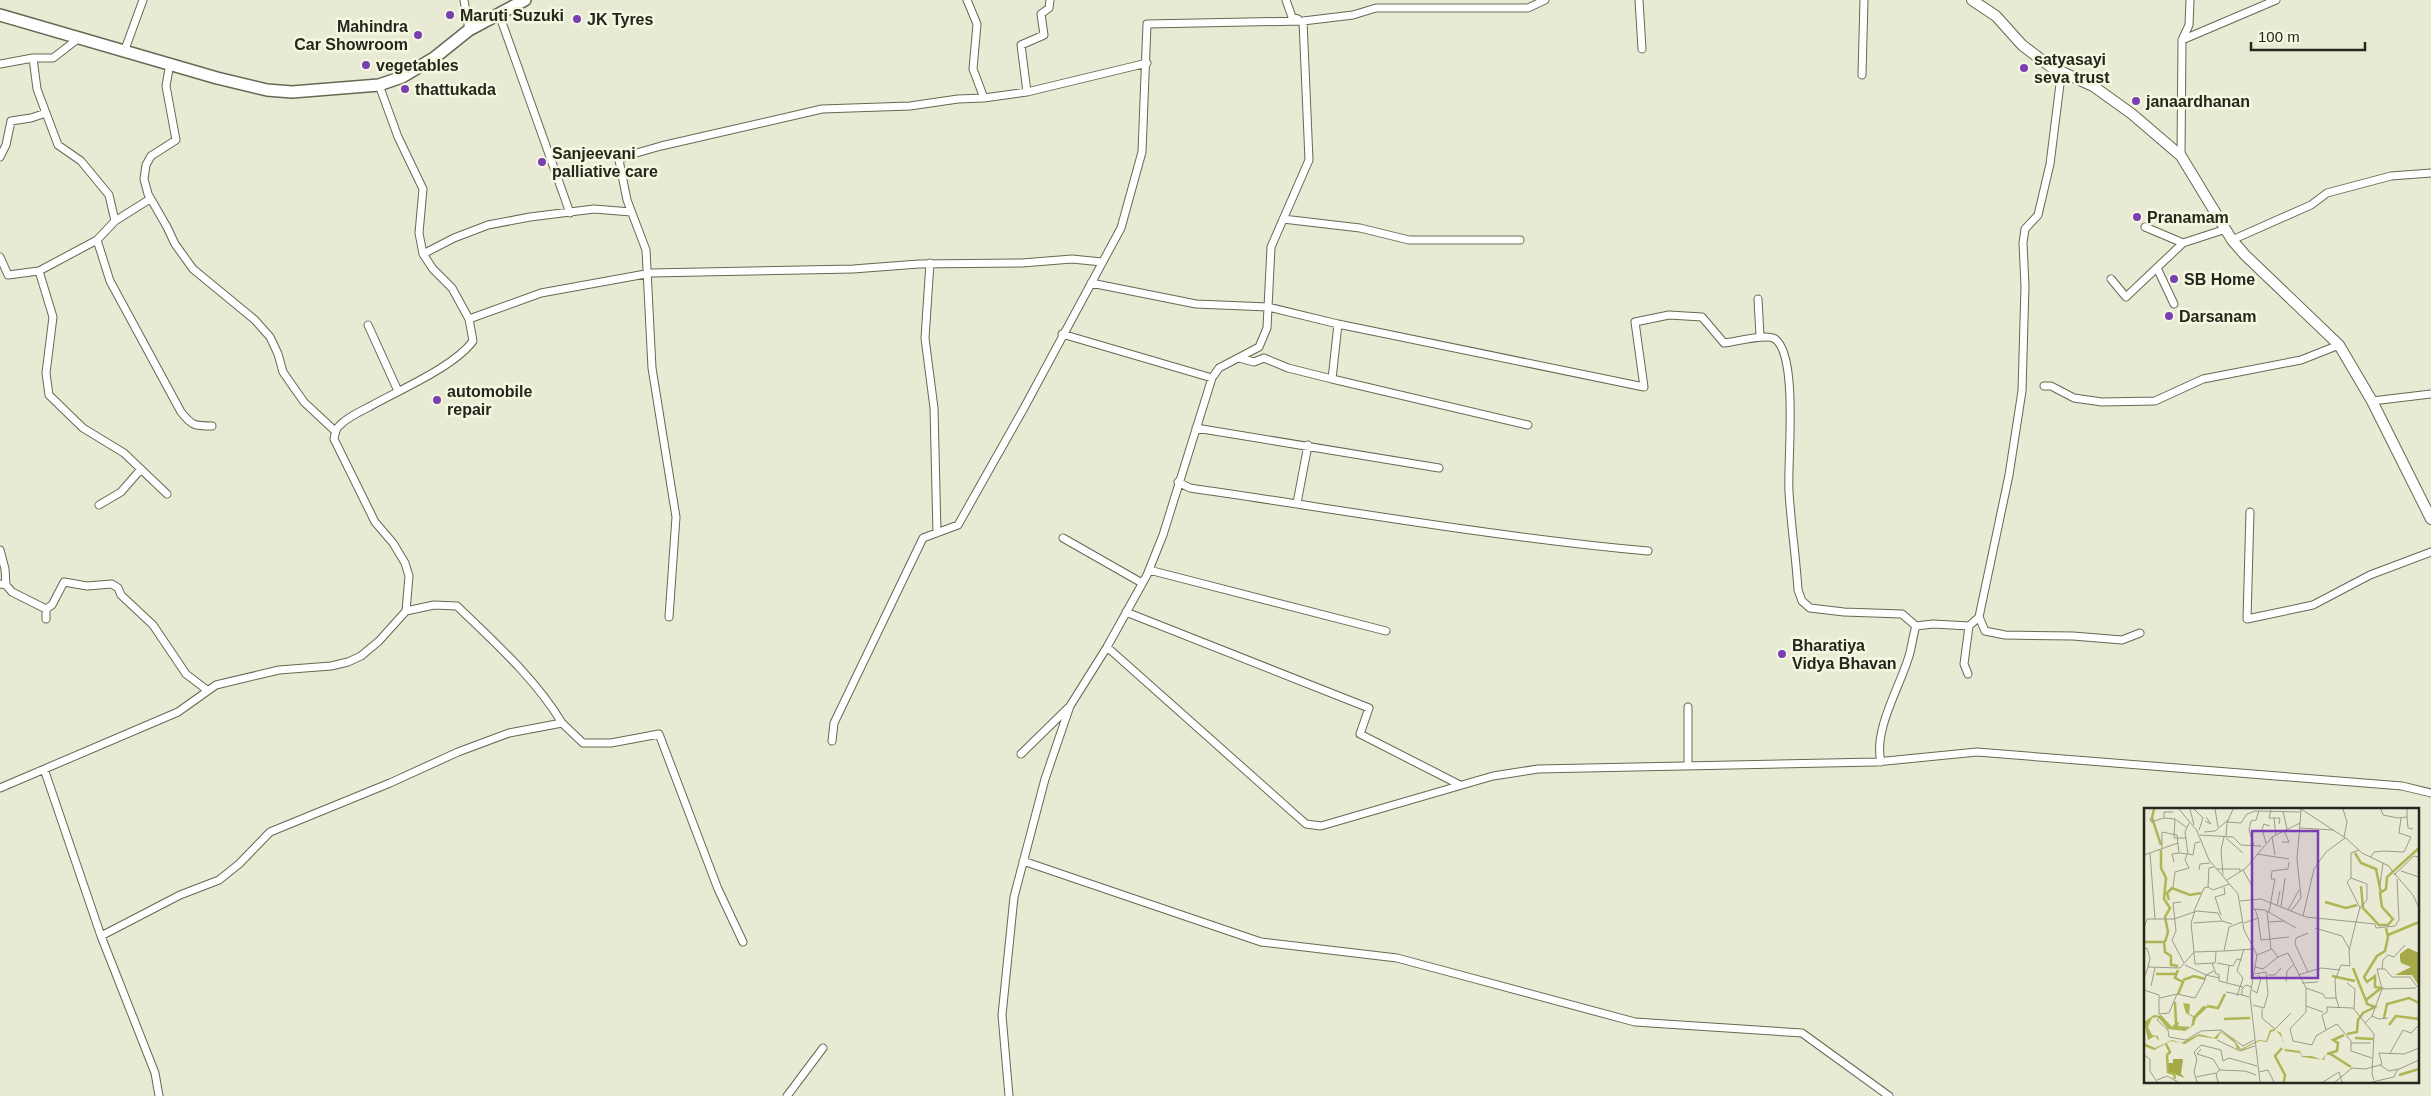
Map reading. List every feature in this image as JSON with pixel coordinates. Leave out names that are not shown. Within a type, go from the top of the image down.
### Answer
[{"type":"highway","points":[[0,15],[242,85],[292,92],[378,85],[402,77],[469,30],[525,0]]},
{"type":"main road","points":[[1972,0],[1996,16],[2022,45],[2051,68],[2094,86],[2132,114],[2181,156],[2232,240],[2245,255],[2339,345],[2372,401],[2431,519]]},
{"type":"street","points":[[124,52],[143,0]]},
{"type":"street","points":[[464,0],[469,30]]},
{"type":"street","points":[[967,0],[977,24],[973,69],[984,98]]},
{"type":"street","points":[[1027,92],[1021,45],[1044,35],[1041,14],[1050,8],[1050,0]]},
{"type":"street","points":[[1286,0],[1292,17],[1304,21]]},
{"type":"street","points":[[832,741],[834,724],[923,538],[958,525],[1024,408],[1062,334],[1121,228],[1142,152],[1147,63],[1147,24],[1304,21],[1353,16],[1376,8],[1528,8],[1545,0]]},
{"type":"street","points":[[1639,0],[1642,49]]},
{"type":"street","points":[[1862,75],[1864,0]]},
{"type":"street","points":[[2181,156],[2182,40],[2189,24],[2190,0]]},
{"type":"street","points":[[2182,40],[2276,0]]},
{"type":"street","points":[[499,14],[570,212]]},
{"type":"street","points":[[1009,1096],[1002,1015],[1014,897],[1045,779],[1070,706],[1107,646],[1149,570],[1163,536],[1178,482],[1212,378],[1219,368],[1259,347],[1267,328],[1271,247],[1309,160],[1304,21]]},
{"type":"street","points":[[0,64],[33,58],[53,58],[79,38]]},
{"type":"street","points":[[33,58],[37,89],[58,146],[81,161],[109,196],[115,221]]},
{"type":"street","points":[[170,63],[166,86],[176,140],[150,156],[146,165],[144,179],[150,199],[182,255],[193,269],[255,320],[270,337],[278,354],[283,372],[304,402],[335,431]]},
{"type":"street","points":[[669,617],[676,517],[652,368],[646,250],[631,212],[619,160],[626,156],[822,109],[910,106],[1027,92],[1147,63]]},
{"type":"street","points":[[2064,73],[2060,84],[2050,164],[2038,215],[2025,229],[2023,243],[2025,286],[2022,391],[2003,507],[1979,618],[1985,631],[2004,635],[2073,636],[2122,640],[2140,633]]},
{"type":"street","points":[[378,85],[398,137],[423,188],[419,233],[423,254],[433,269],[452,288],[469,319],[473,340],[466,350],[398,391],[348,418],[335,431],[334,438],[375,522],[393,543],[405,563],[409,576],[406,611]]},
{"type":"street","points":[[0,157],[6,145],[11,121],[31,118],[46,113]]},
{"type":"street","points":[[2232,240],[2312,205],[2327,193],[2391,176],[2431,173]]},
{"type":"street","points":[[0,257],[8,275],[39,271],[97,240],[115,221],[150,199]]},
{"type":"street","points":[[423,254],[454,238],[488,226],[530,217],[594,209],[631,212]]},
{"type":"street","points":[[1283,219],[1360,228],[1409,240],[1520,240]]},
{"type":"street","points":[[2145,227],[2183,242]]},
{"type":"street","points":[[2111,279],[2126,297],[2183,242],[2226,229]]},
{"type":"street","points":[[97,240],[110,281],[181,412],[189,422],[199,427],[212,426]]},
{"type":"street","points":[[469,319],[541,292],[648,273],[853,269],[930,263],[1022,262],[1072,259],[1102,262]]},
{"type":"street","points":[[930,263],[925,338],[934,408],[937,533]]},
{"type":"street","points":[[2157,268],[2174,304]]},
{"type":"street","points":[[39,271],[53,317],[46,373],[50,395],[83,428],[124,453],[167,494]]},
{"type":"street","points":[[1091,283],[1196,304],[1268,307],[1338,324],[1644,387],[1635,322],[1669,315],[1702,317],[1724,343],[1752,340],[1760,336],[1774,338],[1780,344],[1787,366],[1791,414],[1789,491],[1798,590],[1802,601],[1810,608],[1844,612],[1902,614],[1916,626],[1933,624],[1969,626],[1979,618]]},
{"type":"street","points":[[1758,299],[1760,336]]},
{"type":"street","points":[[1332,379],[1338,324]]},
{"type":"street","points":[[368,325],[398,391]]},
{"type":"street","points":[[1062,334],[1212,378]]},
{"type":"street","points":[[2044,386],[2051,386],[2074,398],[2102,402],[2155,401],[2203,379],[2301,360],[2339,345]]},
{"type":"street","points":[[1239,358],[1254,362],[1264,358],[1288,368],[1528,426]]},
{"type":"street","points":[[2372,401],[2431,394]]},
{"type":"street","points":[[1196,428],[1439,468]]},
{"type":"street","points":[[1297,503],[1308,445]]},
{"type":"street","points":[[99,505],[121,492],[140,469]]},
{"type":"street","points":[[1178,482],[1190,488],[1297,503],[1387,519],[1523,538],[1648,551]]},
{"type":"street","points":[[2250,512],[2246,619],[2313,605],[2370,575],[2431,552]]},
{"type":"street","points":[[1063,538],[1142,583]]},
{"type":"street","points":[[0,550],[5,569],[3,585],[12,592],[46,609]]},
{"type":"street","points":[[1149,570],[1386,631]]},
{"type":"street","points":[[46,609],[52,605],[64,582],[87,586],[112,584],[153,625],[186,674],[207,690]]},
{"type":"street","points":[[0,788],[178,712],[216,685],[279,670],[331,666],[348,662],[361,656],[379,641],[406,611],[434,605],[457,606],[522,669],[550,704],[562,723],[583,743],[611,743],[659,734],[718,889],[743,942]]},
{"type":"street","points":[[46,609],[46,619]]},
{"type":"street","points":[[1126,612],[1369,708],[1360,734],[1460,785]]},
{"type":"street","points":[[1881,762],[1878,750],[1895,691],[1909,656],[1916,626]]},
{"type":"street","points":[[1968,674],[1964,664],[1969,626]]},
{"type":"street","points":[[1107,646],[1306,824],[1321,826],[1493,776],[1538,770],[1688,765],[1881,762],[1978,752],[2402,786],[2431,793]]},
{"type":"street","points":[[1021,754],[1070,706]]},
{"type":"street","points":[[1688,707],[1688,765]]},
{"type":"street","points":[[101,936],[180,895],[219,880],[239,864],[270,832],[390,783],[458,752],[509,733],[562,723]]},
{"type":"street","points":[[44,769],[101,936],[155,1073],[158,1096]]},
{"type":"street","points":[[1023,861],[1261,942],[1397,958],[1635,1022],[1802,1033],[1889,1096]]},
{"type":"street","points":[[788,1096],[823,1048]]},
{"type":"place","name":"Maruti Suzuki","points":[[450,15]]},
{"type":"place","name":"JK Tyres","points":[[577,19]]},
{"type":"place","name":"Mahindra Car Showroom","points":[[418,35]]},
{"type":"place","name":"vegetables","points":[[366,65]]},
{"type":"place","name":"satyasayi seva trust","points":[[2024,68]]},
{"type":"place","name":"thattukada","points":[[405,89]]},
{"type":"place","name":"janaardhanan","points":[[2136,101]]},
{"type":"place","name":"Sanjeevani palliative care","points":[[542,162]]},
{"type":"place","name":"Pranamam","points":[[2137,217]]},
{"type":"place","name":"SB Home","points":[[2174,279]]},
{"type":"place","name":"Darsanam","points":[[2169,316]]},
{"type":"place","name":"automobile repair","points":[[437,400]]},
{"type":"place","name":"Bharatiya Vidya Bhavan","points":[[1782,654]]}]
